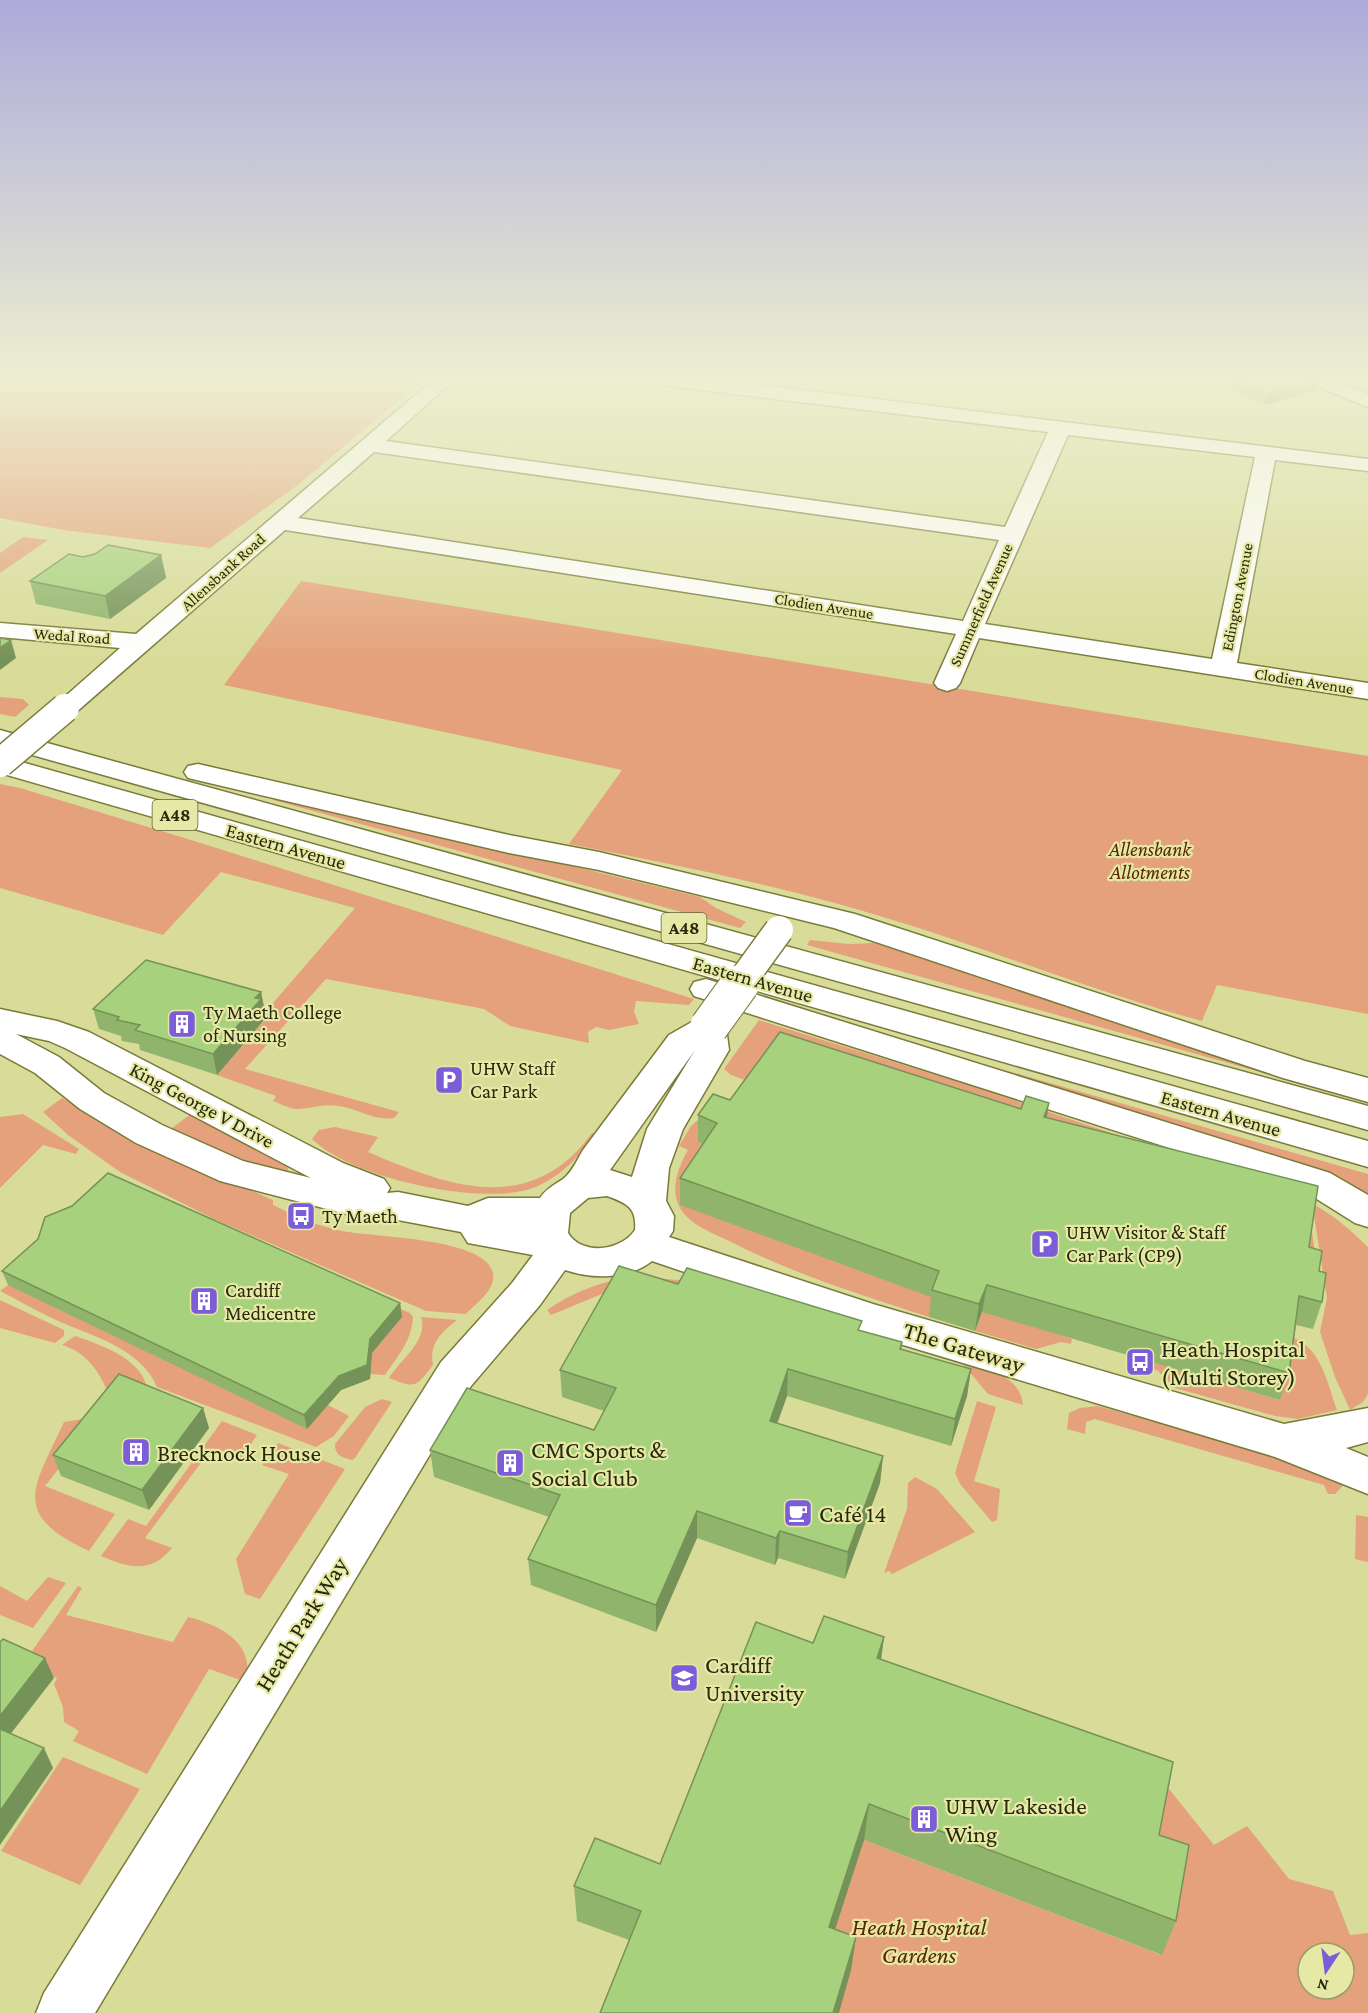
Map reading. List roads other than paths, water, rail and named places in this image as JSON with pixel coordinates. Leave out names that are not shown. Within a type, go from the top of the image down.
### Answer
[{"type":"main road","name":"Allensbank Road","points":[[0,764],[226,572],[335,474]]},
{"type":"main road","points":[[576,474],[1012,535]]},
{"type":"main road","name":"Summerfield Avenue","points":[[947,683],[1040,474]]},
{"type":"main road","name":"Edington Avenue","points":[[1223,669],[1262,474]]},
{"type":"main road","name":"Clodien Avenue","points":[[279,522],[1368,691]]},
{"type":"main road","name":"Wedal Road","points":[[0,630],[143,642]]},
{"type":"main road","points":[[0,726],[509,844],[599,861],[787,919],[977,964],[1295,1070],[1368,1090]]},
{"type":"main road","name":"Eastern Avenue","points":[[0,738],[1368,1118]]},
{"type":"main road","name":"Eastern Avenue","points":[[0,764],[1368,1154]]},
{"type":"main road","points":[[349,865],[425,899],[1317,1182],[1368,1213]]},
{"type":"main road","points":[[647,1201],[651,1168],[665,1129],[712,1050],[709,1027],[787,919]]},
{"type":"main road","name":"King George V Drive","points":[[0,1020],[57,1032],[77,1040],[330,1172],[384,1194],[398,1206]]},
{"type":"main road","name":"Heath Park Way","points":[[64,2013],[456,1374],[526,1294],[559,1223],[592,1168],[681,1042],[709,1027]]},
{"type":"main road","name":"King George V Drive","points":[[0,1040],[47,1065],[92,1101],[149,1134],[202,1160],[233,1172],[373,1207],[398,1206],[472,1221],[481,1233],[559,1223]]},
{"type":"main road","points":[[608,1183],[638,1192],[647,1201],[655,1215],[655,1229],[646,1244],[636,1253],[620,1260],[601,1263],[576,1259],[559,1223],[608,1183]]},
{"type":"main road","name":"The Gateway","points":[[646,1244],[870,1319],[1284,1442],[1368,1476]]},
{"type":"main road","name":"The Gateway","points":[[1284,1442],[1368,1425]]},
{"type":"place","name":"Ty Maeth College of Nursing","points":[[182,1024]]},
{"type":"place","name":"UHW Staff Car Park","points":[[449,1080]]},
{"type":"place","name":"Ty Maeth","points":[[301,1216]]},
{"type":"place","name":"UHW Visitor & Staff Car Park (CP9)","points":[[1045,1244]]},
{"type":"place","name":"Cardiff Medicentre","points":[[204,1301]]},
{"type":"place","name":"Heath Hospital (Multi Storey)","points":[[1140,1362]]},
{"type":"place","name":"Brecknock House","points":[[136,1452]]},
{"type":"place","name":"CMC Sports & Social Club","points":[[510,1463]]},
{"type":"place","name":"Café 14","points":[[798,1513]]},
{"type":"place","name":"Cardiff University","points":[[684,1678]]},
{"type":"place","name":"UHW Lakeside Wing","points":[[924,1819]]},
{"type":"park label","name":"Allensbank Allotments","points":[[1150,860]]},
{"type":"park label","name":"Heath Hospital Gardens","points":[[919,1940]]}]
